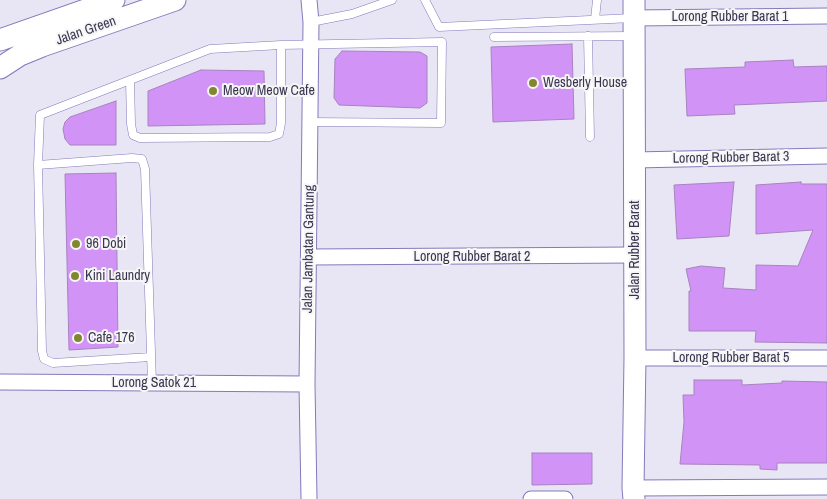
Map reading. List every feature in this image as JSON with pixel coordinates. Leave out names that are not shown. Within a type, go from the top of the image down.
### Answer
[{"type":"main road","name":"Jalan Green","points":[[0,40],[114,0]]},
{"type":"main road","name":"Jalan Green","points":[[0,68],[20,55],[42,46],[175,0]]},
{"type":"main road","name":"Jalan Rubber Barat","points":[[633,494],[635,358],[634,18]]},
{"type":"street","name":"Jalan Jambatan Gantung","points":[[309,0],[311,22],[307,384],[309,499]]},
{"type":"street","name":"Lorong Rubber Barat 1","points":[[634,18],[827,16]]},
{"type":"street","name":"Lorong Rubber Barat 3","points":[[634,160],[827,156]]},
{"type":"street","name":"Lorong Rubber Barat 2","points":[[309,257],[635,255]]},
{"type":"street","name":"Lorong Rubber Barat 5","points":[[635,358],[827,358]]},
{"type":"street","name":"Lorong Satok 21","points":[[0,382],[307,384]]},
{"type":"street","points":[[633,494],[827,488]]},
{"type":"street","points":[[531,499],[565,499]]},
{"type":"lane","points":[[311,22],[352,14],[392,0]]},
{"type":"lane","points":[[310,122],[441,123],[442,42],[439,27],[425,0]]},
{"type":"lane","points":[[595,19],[597,0]]},
{"type":"lane","points":[[439,27],[634,18]]},
{"type":"lane","points":[[494,37],[588,36],[634,18]]},
{"type":"lane","points":[[588,36],[590,137]]},
{"type":"lane","points":[[151,357],[53,363],[44,359],[42,351],[38,165],[40,115],[210,49],[311,44],[442,42]]},
{"type":"lane","points":[[130,80],[131,124],[134,135],[140,138],[270,137],[280,134],[281,45]]},
{"type":"lane","points":[[38,165],[132,158],[142,159],[145,169],[152,384]]},
{"type":"building","name":"Wesberly House","points":[[572,44],[574,119],[493,122],[491,47]]},
{"type":"building","points":[[342,51],[420,52],[427,56],[427,103],[420,108],[339,105],[334,98],[335,59]]},
{"type":"building","points":[[793,60],[794,67],[827,66],[827,101],[734,105],[735,114],[687,116],[685,69],[745,67],[745,62]]},
{"type":"building","points":[[201,70],[264,71],[265,124],[148,126],[148,91]]},
{"type":"building","points":[[116,101],[116,145],[70,145],[65,139],[63,129],[65,122],[70,117]]},
{"type":"building","points":[[116,173],[118,347],[69,350],[65,174]]},
{"type":"building","points":[[734,182],[729,236],[677,239],[674,185]]},
{"type":"building","points":[[801,182],[801,184],[827,184],[827,343],[755,342],[756,331],[689,331],[689,291],[691,291],[686,269],[701,266],[725,268],[723,288],[756,290],[756,265],[798,266],[813,230],[756,234],[756,185]]},
{"type":"building","points":[[694,380],[742,380],[742,385],[782,383],[782,381],[827,382],[827,463],[777,463],[777,470],[760,469],[760,465],[680,464],[684,422],[683,395],[694,395]]},
{"type":"building","points":[[532,453],[592,453],[592,484],[532,485]]},
{"type":"place","name":"Wesberly House","points":[[533,83]]},
{"type":"place","name":"Meow Meow Cafe","points":[[213,91]]},
{"type":"place","name":"96 Dobi","points":[[76,244]]},
{"type":"place","name":"Kini Laundry","points":[[75,276]]},
{"type":"place","name":"Cafe 176","points":[[78,338]]}]
